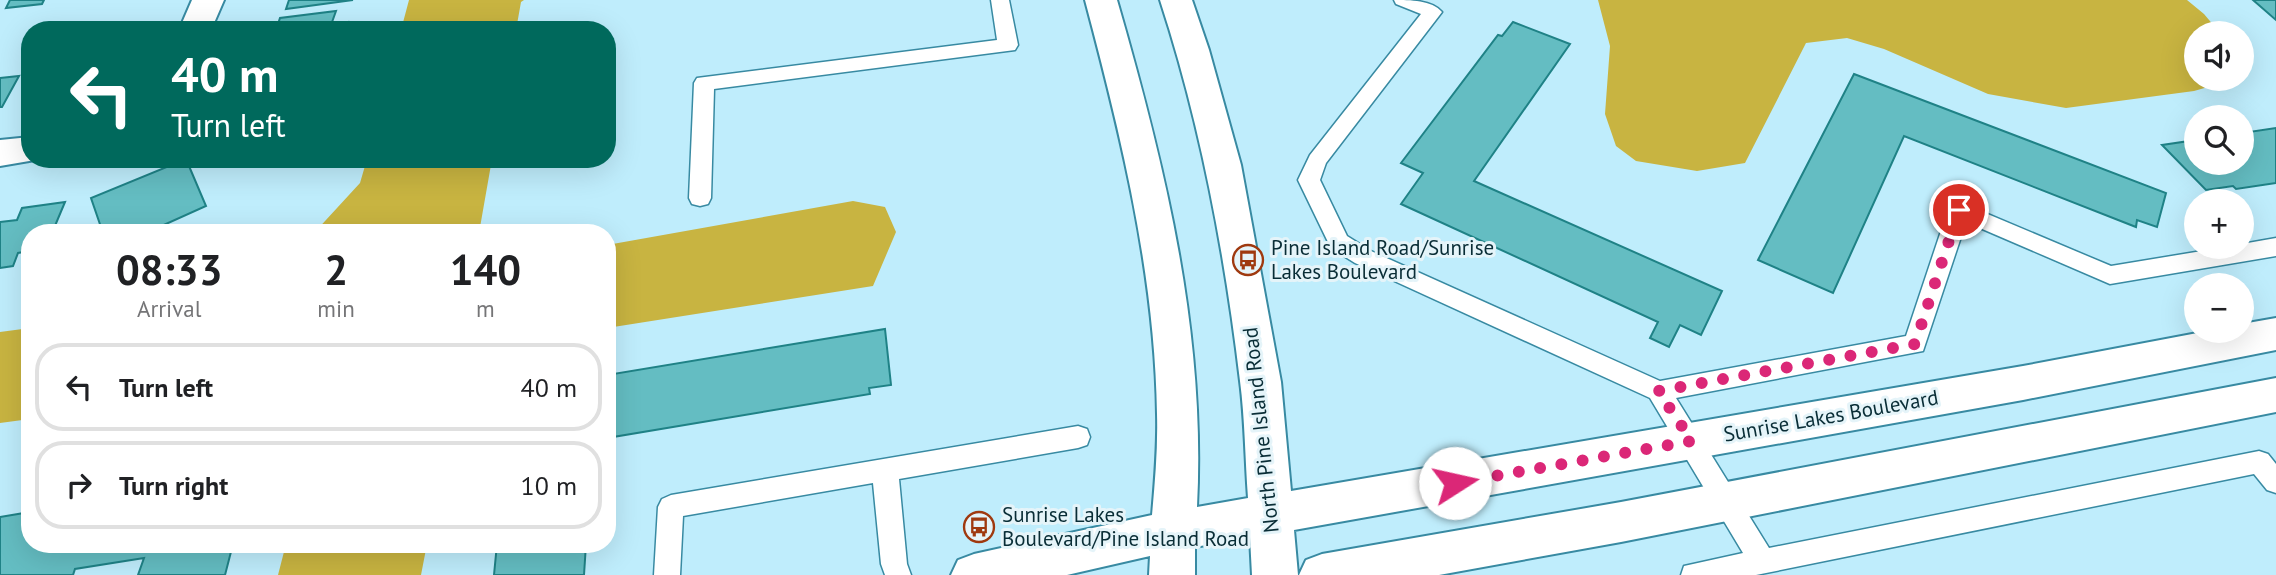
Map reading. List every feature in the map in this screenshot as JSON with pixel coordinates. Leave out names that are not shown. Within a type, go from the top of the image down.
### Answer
[{"type":"street","points":[[199,21],[208,0]]},
{"type":"street","points":[[1101,0],[1155,212],[1170,304],[1178,413],[1172,575]]},
{"type":"street","name":"North Pine Island Road","points":[[1176,0],[1193,50],[1223,165],[1261,382],[1275,575]]},
{"type":"street","points":[[0,153],[21,151]]},
{"type":"street","name":"Sunrise Lakes Boulevard","points":[[974,575],[1172,531],[2023,383],[2276,334]]},
{"type":"street","points":[[1322,575],[1727,502],[2276,395]]},
{"type":"lane","points":[[699,198],[704,83],[1008,45],[1000,0]]},
{"type":"lane","points":[[1403,0],[1433,12],[1317,160],[1309,180],[1339,243],[1363,257],[1658,391],[1692,441],[1762,561]]},
{"type":"lane","points":[[1658,391],[1915,344],[1959,210],[2110,275],[2276,247]]},
{"type":"lane","points":[[667,575],[671,507],[1078,437]]},
{"type":"lane","points":[[1694,575],[2259,462],[2276,482]]},
{"type":"lane","points":[[885,470],[894,564],[898,575]]},
{"type":"shaded area","points":[[409,0],[524,0],[521,2],[518,21],[403,21]]},
{"type":"shaded area","points":[[1598,0],[2187,0],[2210,21],[2184,21],[2184,91],[2194,91],[2066,108],[1988,94],[1884,49],[1847,38],[1806,43],[1745,163],[1697,171],[1636,161],[1616,146],[1605,114],[1610,46]]},
{"type":"shaded area","points":[[364,168],[490,168],[481,224],[322,224],[360,183]]},
{"type":"shaded area","points":[[853,201],[885,207],[896,232],[873,286],[616,327],[616,243]]},
{"type":"shaded area","points":[[21,329],[21,420],[0,423],[0,332]]},
{"type":"shaded area","points":[[284,553],[425,553],[421,575],[278,575]]},
{"type":"building","points":[[10,0],[44,0],[42,4],[6,8]]},
{"type":"building","points":[[289,0],[353,0],[286,9]]},
{"type":"building","points":[[2253,0],[2276,0],[2276,20]]},
{"type":"building","points":[[336,11],[332,21],[279,21],[280,18]]},
{"type":"building","points":[[1513,22],[1570,44],[1474,181],[1722,291],[1701,335],[1680,325],[1669,347],[1650,338],[1658,322],[1401,204],[1423,173],[1401,163],[1498,35],[1502,36]]},
{"type":"building","points":[[1854,74],[2166,193],[2157,227],[2137,220],[2136,227],[1904,136],[1833,293],[1758,260]]},
{"type":"building","points":[[19,76],[2,107],[0,107],[0,78]]},
{"type":"building","points":[[2276,128],[2276,183],[2236,189],[2233,186],[2205,189],[2191,175],[2254,175],[2254,131]]},
{"type":"building","points":[[2184,142],[2184,168],[2162,145]]},
{"type":"building","points":[[164,168],[190,168],[206,206],[166,224],[100,224],[91,198]]},
{"type":"building","points":[[65,202],[56,224],[21,224],[21,252],[18,253],[13,266],[0,268],[0,222],[17,220],[22,208]]},
{"type":"building","points":[[885,329],[891,385],[869,388],[870,394],[616,436],[616,374]]},
{"type":"building","points":[[21,514],[21,553],[231,553],[225,575],[138,575],[144,558],[75,569],[73,575],[0,575],[0,517]]},
{"type":"building","points":[[496,553],[585,553],[584,575],[494,575]]},
{"type":"place","name":"Pine Island Road/Sunrise Lakes Boulevard","points":[[1248,260]]},
{"type":"place","name":"Sunrise Lakes Boulevard/Pine Island Road","points":[[979,527]]},
{"type":"route","points":[[1455,483],[1692,441],[1658,391],[1915,344],[1959,210]]}]
